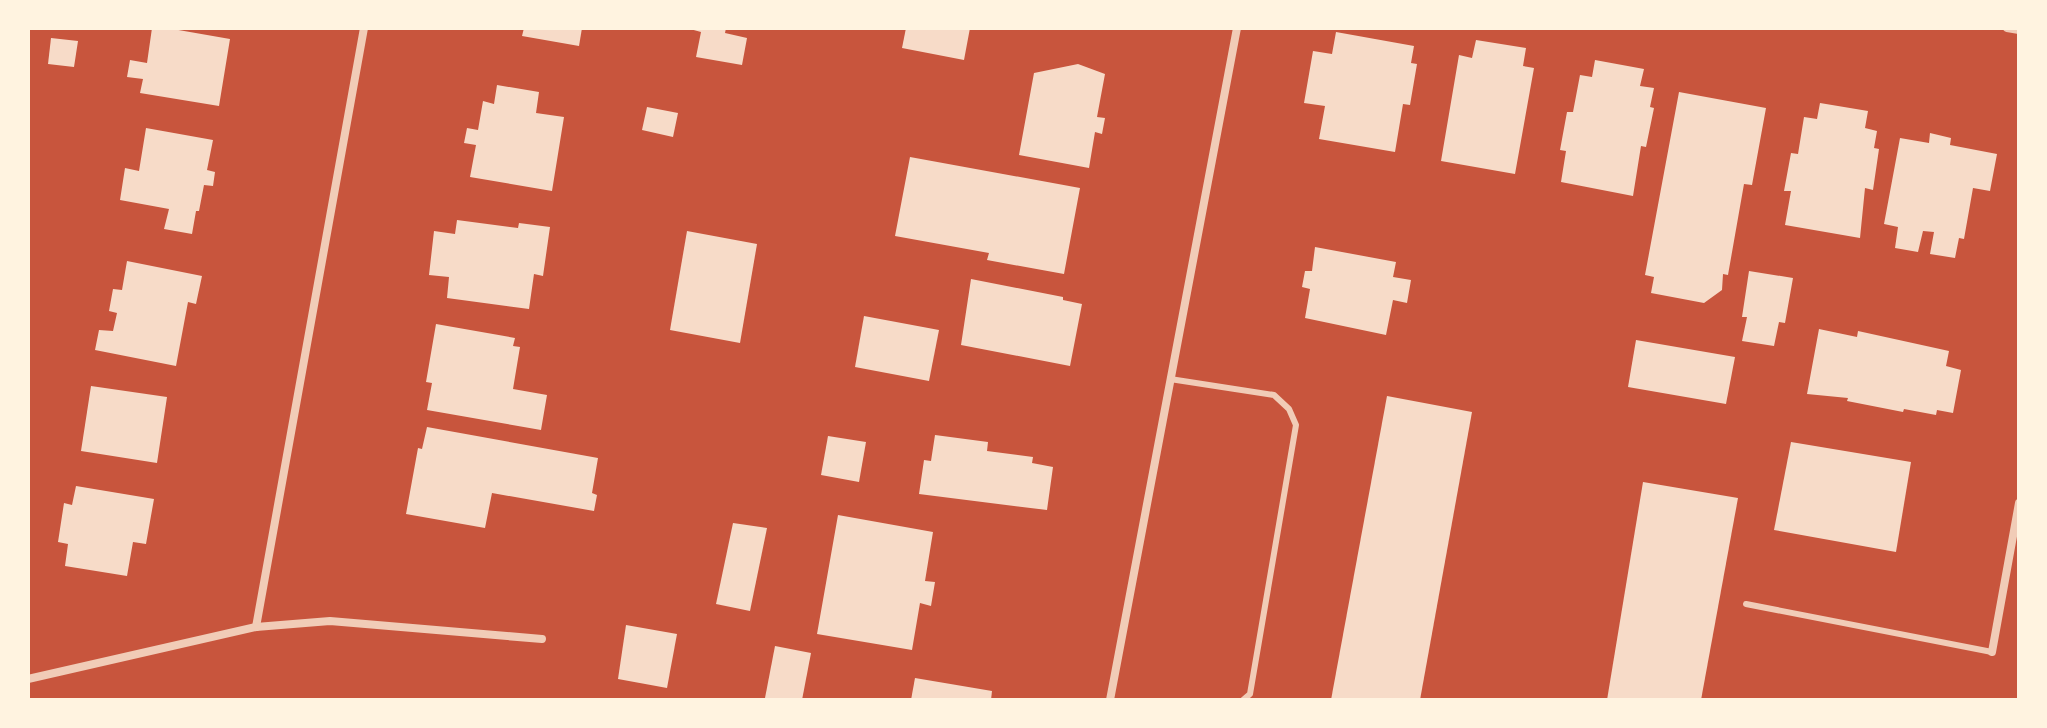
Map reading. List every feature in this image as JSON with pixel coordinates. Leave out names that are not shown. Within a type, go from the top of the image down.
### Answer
[{"type":"street","points":[[256,627],[364,28]]},
{"type":"street","points":[[1110,700],[1237,28]]},
{"type":"street","points":[[2007,28],[2019,30]]},
{"type":"street","points":[[1992,652],[2019,503]]},
{"type":"street","points":[[28,679],[256,627],[330,621],[542,639]]},
{"type":"lane","points":[[1170,379],[1274,395],[1289,409],[1296,425],[1250,694],[1243,700]]},
{"type":"lane","points":[[1746,604],[1992,652]]},
{"type":"building","points":[[152,28],[230,39],[219,106],[140,93],[143,79],[127,77],[130,60],[147,63]]},
{"type":"building","points":[[524,28],[582,28],[579,46],[522,36]]},
{"type":"building","points":[[690,28],[726,28],[725,33],[747,38],[742,65],[696,57],[701,32]]},
{"type":"building","points":[[906,28],[970,28],[964,60],[902,48]]},
{"type":"building","points":[[1336,32],[1414,46],[1411,63],[1417,64],[1410,105],[1403,104],[1395,152],[1319,139],[1325,106],[1304,103],[1313,51],[1332,54]]},
{"type":"building","points":[[51,38],[78,41],[74,67],[48,64]]},
{"type":"building","points":[[1476,40],[1526,48],[1523,66],[1534,68],[1515,174],[1441,161],[1459,55],[1472,58]]},
{"type":"building","points":[[1595,60],[1644,69],[1640,86],[1654,88],[1650,107],[1654,108],[1646,147],[1641,146],[1633,196],[1561,182],[1566,151],[1560,150],[1567,112],[1573,112],[1580,75],[1592,77]]},
{"type":"building","points":[[1078,64],[1105,74],[1097,117],[1105,118],[1102,134],[1095,132],[1089,168],[1019,155],[1034,73]]},
{"type":"building","points":[[497,85],[539,92],[536,113],[564,117],[552,191],[470,177],[476,145],[464,143],[467,128],[478,130],[483,101],[494,104]]},
{"type":"building","points":[[1679,92],[1766,108],[1752,185],[1744,184],[1728,275],[1723,274],[1722,290],[1704,303],[1651,293],[1654,277],[1645,275]]},
{"type":"building","points":[[1820,103],[1868,111],[1865,128],[1877,131],[1874,148],[1879,149],[1873,190],[1865,188],[1860,238],[1785,225],[1791,191],[1784,191],[1791,153],[1798,154],[1804,117],[1817,119]]},
{"type":"building","points":[[647,107],[678,113],[673,137],[642,130]]},
{"type":"building","points":[[146,128],[213,140],[207,170],[215,172],[213,186],[204,185],[192,234],[164,229],[169,209],[120,200],[125,168],[139,171]]},
{"type":"building","points":[[1930,133],[1951,138],[1950,145],[1997,154],[1990,191],[1973,188],[1964,239],[1959,238],[1955,258],[1930,254],[1934,232],[1923,231],[1918,252],[1895,248],[1898,227],[1884,224],[1900,138],[1929,143]]},
{"type":"building","points":[[910,157],[1080,188],[1064,274],[987,260],[989,253],[895,236]]},
{"type":"building","points":[[457,220],[518,228],[519,223],[550,227],[543,276],[534,274],[529,309],[447,298],[449,277],[429,275],[434,231],[455,234]]},
{"type":"building","points":[[687,231],[757,244],[740,343],[670,330]]},
{"type":"building","points":[[1315,247],[1396,262],[1393,277],[1411,280],[1407,303],[1393,300],[1386,335],[1305,318],[1310,289],[1302,287],[1305,271],[1312,271]]},
{"type":"building","points":[[127,261],[202,276],[196,304],[188,302],[176,366],[95,350],[99,330],[113,331],[117,313],[109,311],[113,289],[122,290]]},
{"type":"building","points":[[1749,271],[1793,278],[1785,323],[1779,322],[1774,346],[1742,341],[1747,317],[1742,317]]},
{"type":"building","points":[[971,279],[1063,297],[1063,300],[1082,304],[1070,366],[961,345]]},
{"type":"building","points":[[864,316],[939,330],[929,381],[855,367]]},
{"type":"building","points":[[436,324],[515,338],[513,346],[520,347],[513,389],[547,395],[541,430],[427,410],[432,383],[426,382]]},
{"type":"building","points":[[1819,329],[1857,337],[1858,331],[1949,351],[1946,366],[1961,370],[1953,413],[1937,410],[1936,415],[1904,409],[1903,412],[1847,401],[1848,398],[1807,394]]},
{"type":"building","points":[[1636,340],[1735,357],[1726,404],[1628,387]]},
{"type":"building","points":[[91,386],[167,397],[157,463],[81,451]]},
{"type":"building","points":[[1387,396],[1472,412],[1420,700],[1331,700]]},
{"type":"building","points":[[427,427],[598,458],[592,493],[597,495],[594,511],[492,493],[485,528],[406,514],[418,448],[422,449]]},
{"type":"building","points":[[935,435],[988,442],[987,451],[1033,457],[1032,463],[1053,467],[1047,510],[919,494],[924,460],[931,461]]},
{"type":"building","points":[[828,436],[866,442],[859,482],[821,475]]},
{"type":"building","points":[[1791,442],[1911,462],[1896,552],[1774,530]]},
{"type":"building","points":[[1643,482],[1738,498],[1701,700],[1607,700]]},
{"type":"building","points":[[76,486],[154,499],[146,544],[133,542],[127,576],[65,566],[68,544],[58,542],[64,503],[72,505]]},
{"type":"building","points":[[838,515],[933,532],[925,581],[935,582],[931,606],[920,603],[912,650],[817,634]]},
{"type":"building","points":[[733,523],[767,528],[750,611],[716,604]]},
{"type":"building","points":[[626,625],[677,634],[667,688],[618,679]]},
{"type":"building","points":[[775,646],[811,653],[802,700],[765,698]]},
{"type":"building","points":[[915,678],[992,691],[991,700],[911,700]]}]
